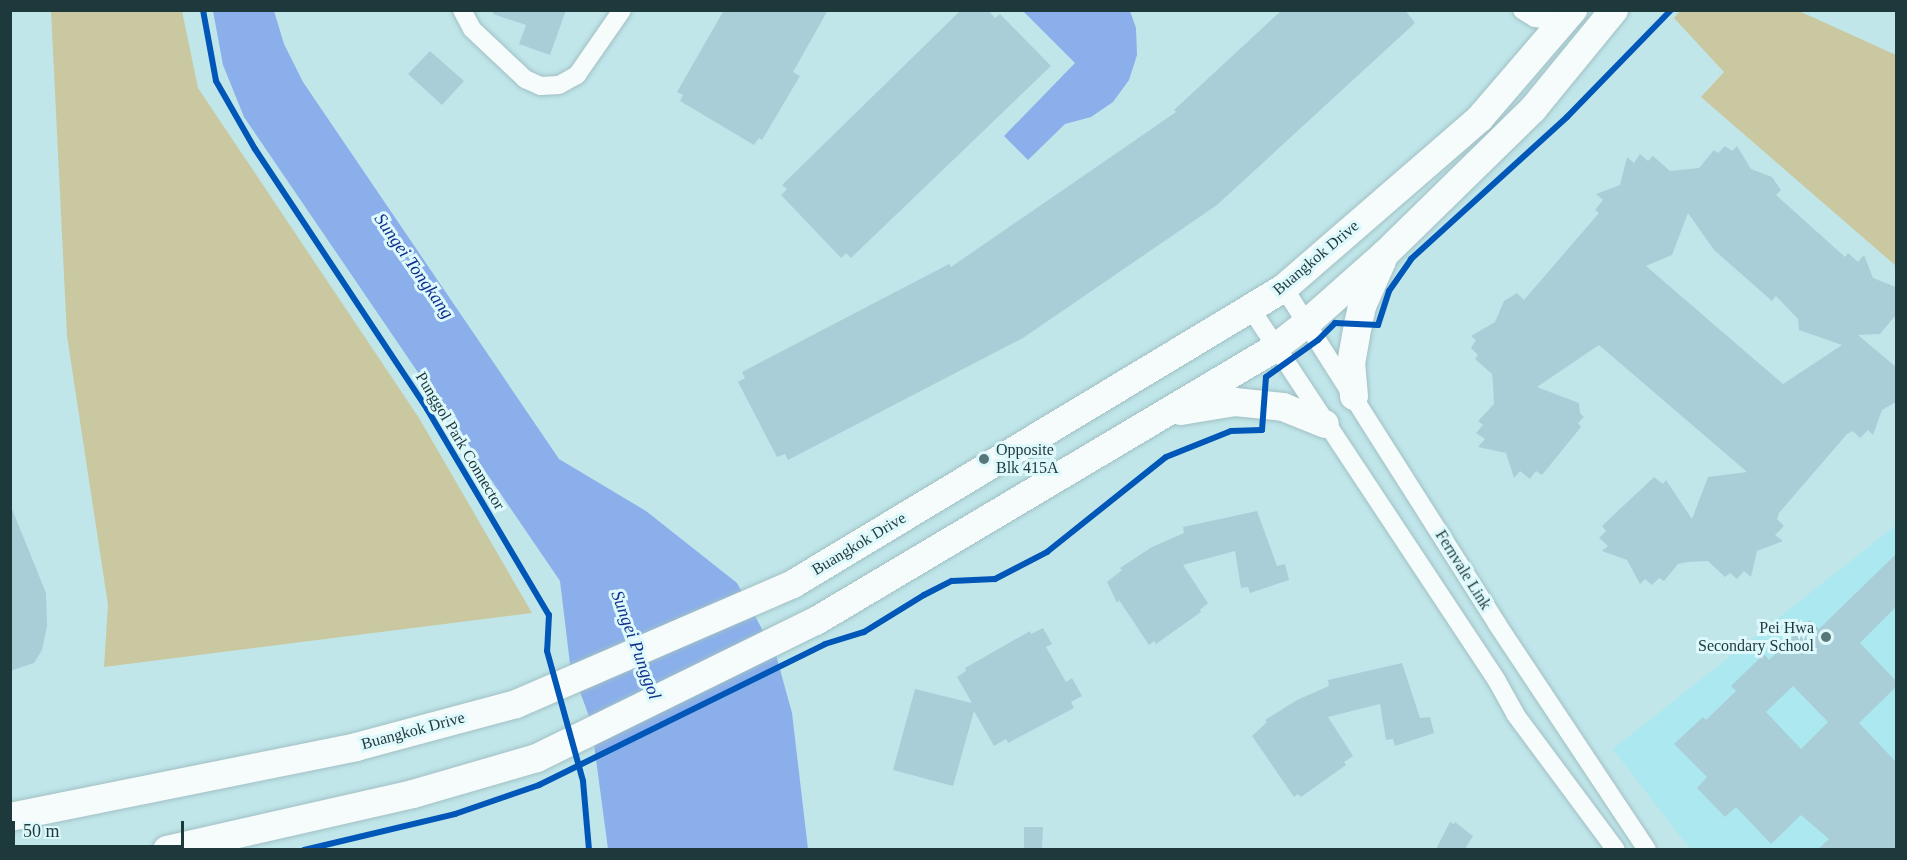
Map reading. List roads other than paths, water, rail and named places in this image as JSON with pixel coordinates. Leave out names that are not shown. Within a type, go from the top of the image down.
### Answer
[{"type":"main road","points":[[167,849],[413,794],[537,758],[816,621],[1275,348],[1385,254],[1533,109],[1614,10]]},
{"type":"main road","name":"Buangkok Drive","points":[[10,818],[356,747],[516,704],[793,584],[1284,288],[1480,118],[1568,17]]},
{"type":"main road","points":[[1354,396],[1351,364],[1362,306],[1385,254]]},
{"type":"main road","points":[[1164,414],[1235,402],[1283,407],[1326,424]]},
{"type":"street","points":[[462,10],[472,29],[525,79],[541,86],[559,85],[577,75],[622,10]]},
{"type":"street","points":[[1522,10],[1535,18],[1568,17]]},
{"type":"street","name":"Fernvale Link","points":[[1284,288],[1497,624],[1647,849]]},
{"type":"street","name":"Fernvale Link","points":[[1251,309],[1497,681],[1515,714],[1616,849]]},
{"type":"water","points":[[213,11],[274,11],[284,44],[303,82],[559,459],[646,511],[737,583],[776,655],[792,713],[808,849],[608,849],[591,722],[570,664],[560,581],[244,117],[223,65]]},
{"type":"water","points":[[1023,11],[1130,11],[1136,28],[1137,55],[1129,80],[1113,102],[1091,117],[1065,124],[1028,160],[1004,136],[1075,63]]},
{"type":"place","name":"Opposite Blk 415A","points":[[984,459]]},
{"type":"place","name":"Pei Hwa Secondary School","points":[[1826,637]]},
{"type":"water label","name":"Sungei Tongkang","points":[[414,266]]},
{"type":"water label","name":"Sungei Punggol","points":[[636,645]]}]
